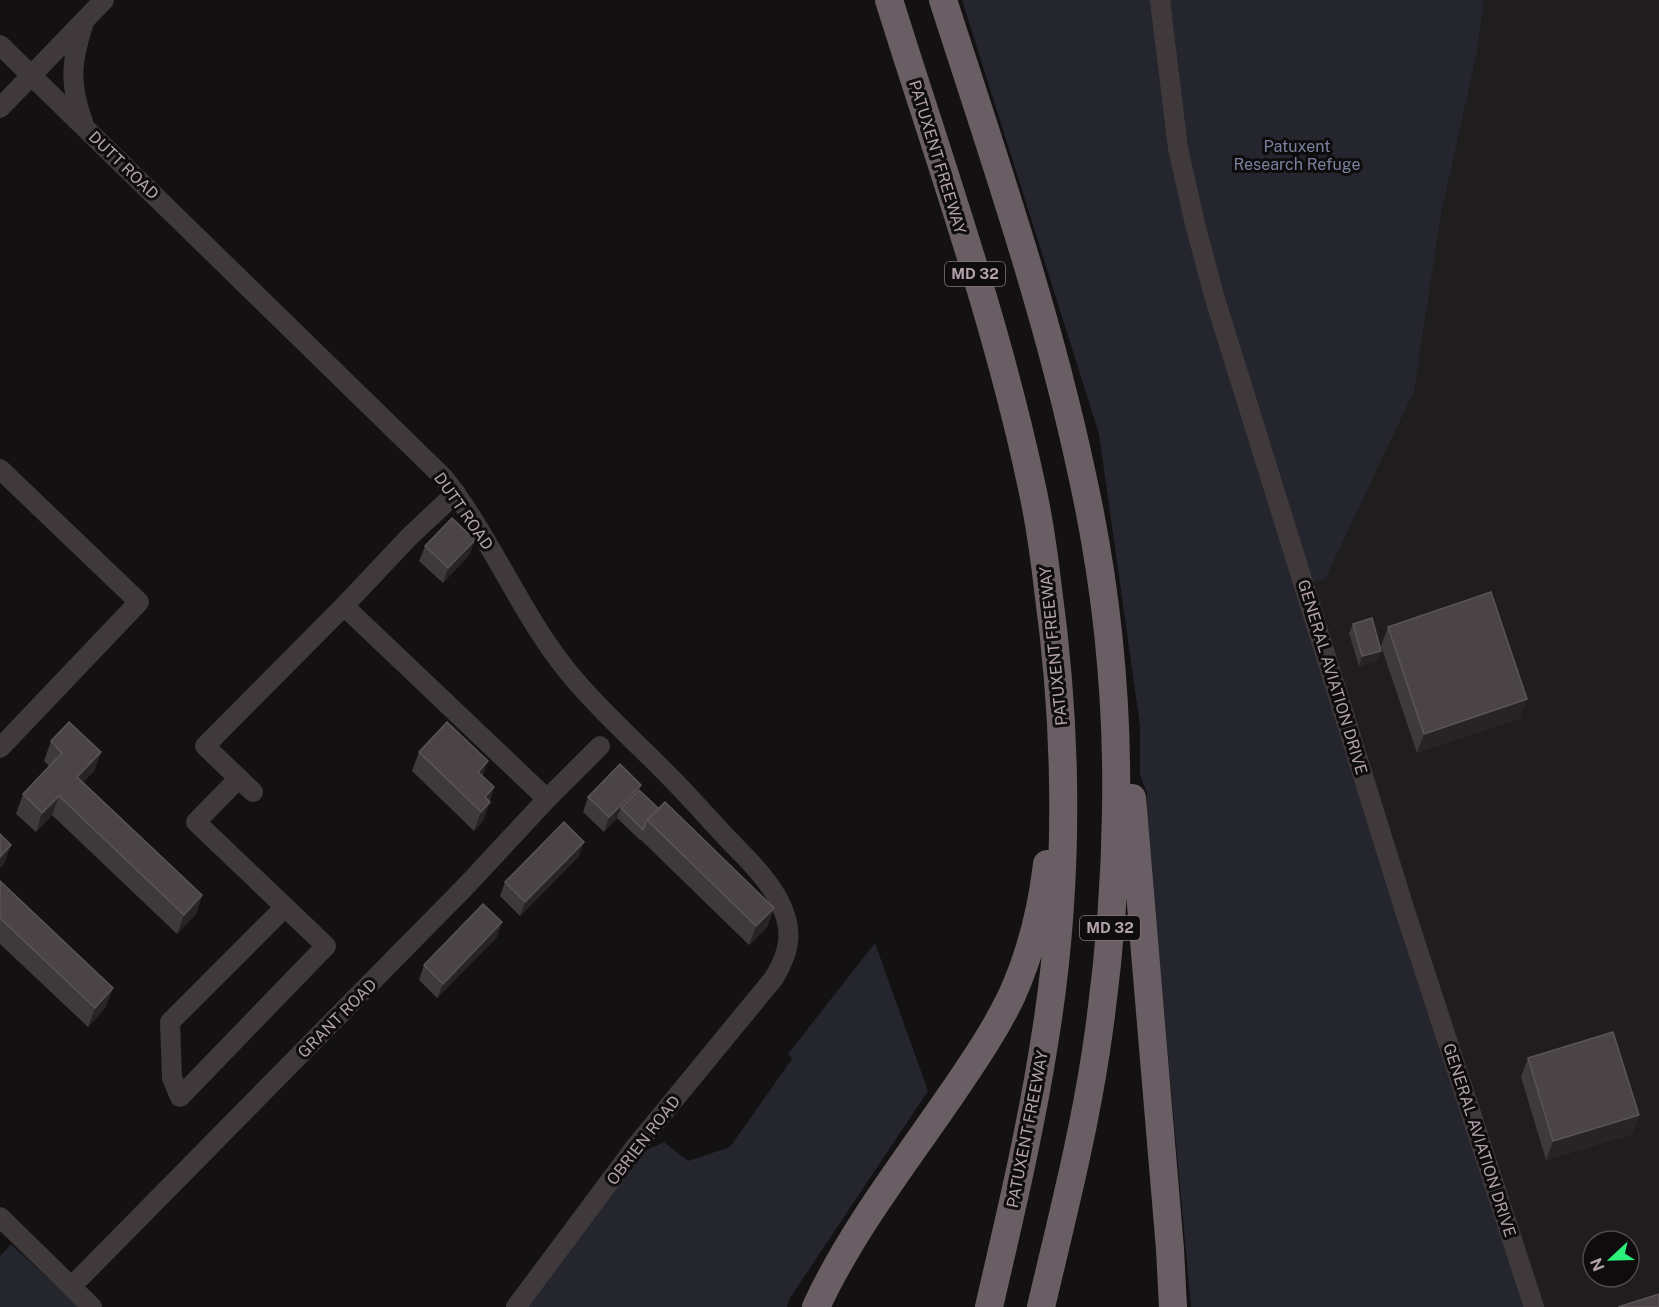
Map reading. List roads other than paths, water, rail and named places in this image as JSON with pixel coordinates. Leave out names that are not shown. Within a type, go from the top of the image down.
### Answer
[{"type":"highway","name":"PATUXENT FREEWAY","points":[[889,0],[992,330],[1015,412],[1044,553],[1055,639],[1063,731],[1064,815],[1061,884],[1045,1042],[1026,1147],[989,1307]]},
{"type":"highway","name":"MD 32","points":[[944,0],[1052,354],[1082,472],[1095,544],[1106,629],[1115,729],[1116,808],[1108,963],[1096,1051],[1077,1155],[1041,1307]]},
{"type":"highway","points":[[1095,544],[1112,628],[1127,728],[1173,1307]]},
{"type":"highway","points":[[816,1307],[846,1251],[980,1052],[1012,995],[1025,960],[1042,891],[1052,815],[1044,553]]},
{"type":"highway","points":[[1170,1248],[1181,1307]]},
{"type":"street","points":[[0,108],[104,0]]},
{"type":"street","name":"GENERAL AVIATION DRIVE","points":[[1160,0],[1178,148],[1215,299],[1405,911],[1534,1307]]},
{"type":"street","points":[[85,127],[75,99],[73,78],[74,59],[86,19]]},
{"type":"street","name":"DUTT ROAD","points":[[0,45],[406,439],[456,493],[492,549],[525,610],[550,649],[610,719],[680,787],[777,896],[787,920],[789,935],[788,949],[774,978]]},
{"type":"street","points":[[0,469],[139,602],[0,748]]},
{"type":"street","points":[[253,792],[205,746],[410,536],[456,493]]},
{"type":"street","points":[[344,606],[547,799]]},
{"type":"street","name":"GRANT ROAD","points":[[71,1287],[467,885],[600,746]]},
{"type":"street","points":[[238,778],[196,822],[326,946],[180,1097],[172,1078],[170,1022],[285,907]]},
{"type":"street","name":"OBRIEN ROAD","points":[[516,1307],[636,1146],[774,978]]},
{"type":"street","points":[[0,1217],[92,1307]]},
{"type":"park label","name":"Patuxent Research Refuge","points":[[1297,155]]}]
